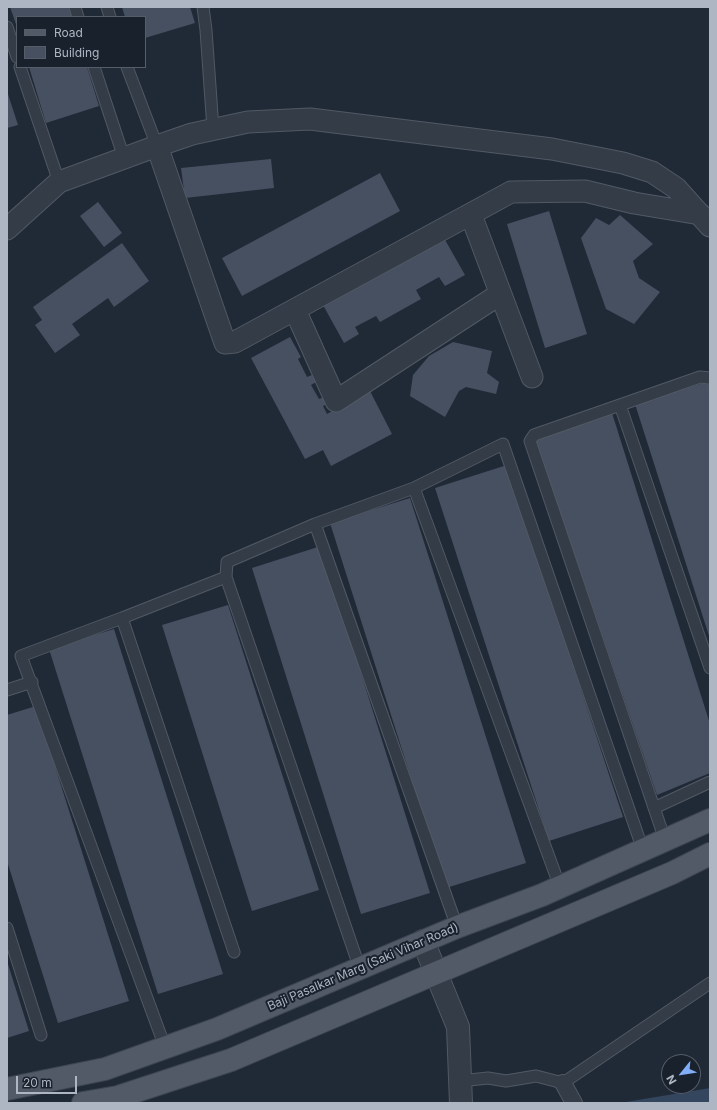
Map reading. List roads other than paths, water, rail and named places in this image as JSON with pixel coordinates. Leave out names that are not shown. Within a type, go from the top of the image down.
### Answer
[{"type":"main road","name":"Baji Pasalkar Marg (Saki Vihar Road)","points":[[7,1089],[105,1069],[217,1029],[423,941],[560,887],[710,820]]},
{"type":"main road","points":[[83,1103],[118,1097],[231,1060],[672,873],[710,854]]},
{"type":"street","points":[[7,229],[59,182],[157,146],[192,134],[248,122],[310,119],[552,149],[623,163],[652,172],[676,188],[705,220]]},
{"type":"street","points":[[157,146],[225,343],[235,342],[511,192],[584,191],[705,220]]},
{"type":"street","points":[[471,215],[532,377]]},
{"type":"street","points":[[295,310],[336,401],[500,294]]},
{"type":"street","points":[[423,941],[458,1027],[461,1103]]},
{"type":"street","points":[[563,1083],[574,1103]]},
{"type":"lane","points":[[203,7],[214,129]]},
{"type":"lane","points":[[7,28],[16,54]]},
{"type":"lane","points":[[20,68],[59,182]]},
{"type":"lane","points":[[94,68],[124,158]]},
{"type":"lane","points":[[127,68],[157,146]]},
{"type":"lane","points":[[665,840],[530,441],[534,435],[700,377],[710,378]]},
{"type":"lane","points":[[620,405],[710,668]]},
{"type":"lane","points":[[360,969],[226,577],[227,562],[315,524],[414,488],[503,444],[643,850]]},
{"type":"lane","points":[[414,488],[560,887]]},
{"type":"lane","points":[[315,524],[457,927]]},
{"type":"lane","points":[[165,1047],[22,656],[226,577]]},
{"type":"lane","points":[[122,618],[234,952]]},
{"type":"lane","points":[[7,690],[32,682]]},
{"type":"lane","points":[[654,808],[710,782]]},
{"type":"lane","points":[[7,928],[41,1035]]},
{"type":"lane","points":[[460,1081],[488,1078],[506,1081],[536,1076],[563,1083],[710,983]]},
{"type":"water","points":[[710,1088],[710,1103],[620,1103],[674,1094],[701,1094],[701,1090]]}]
